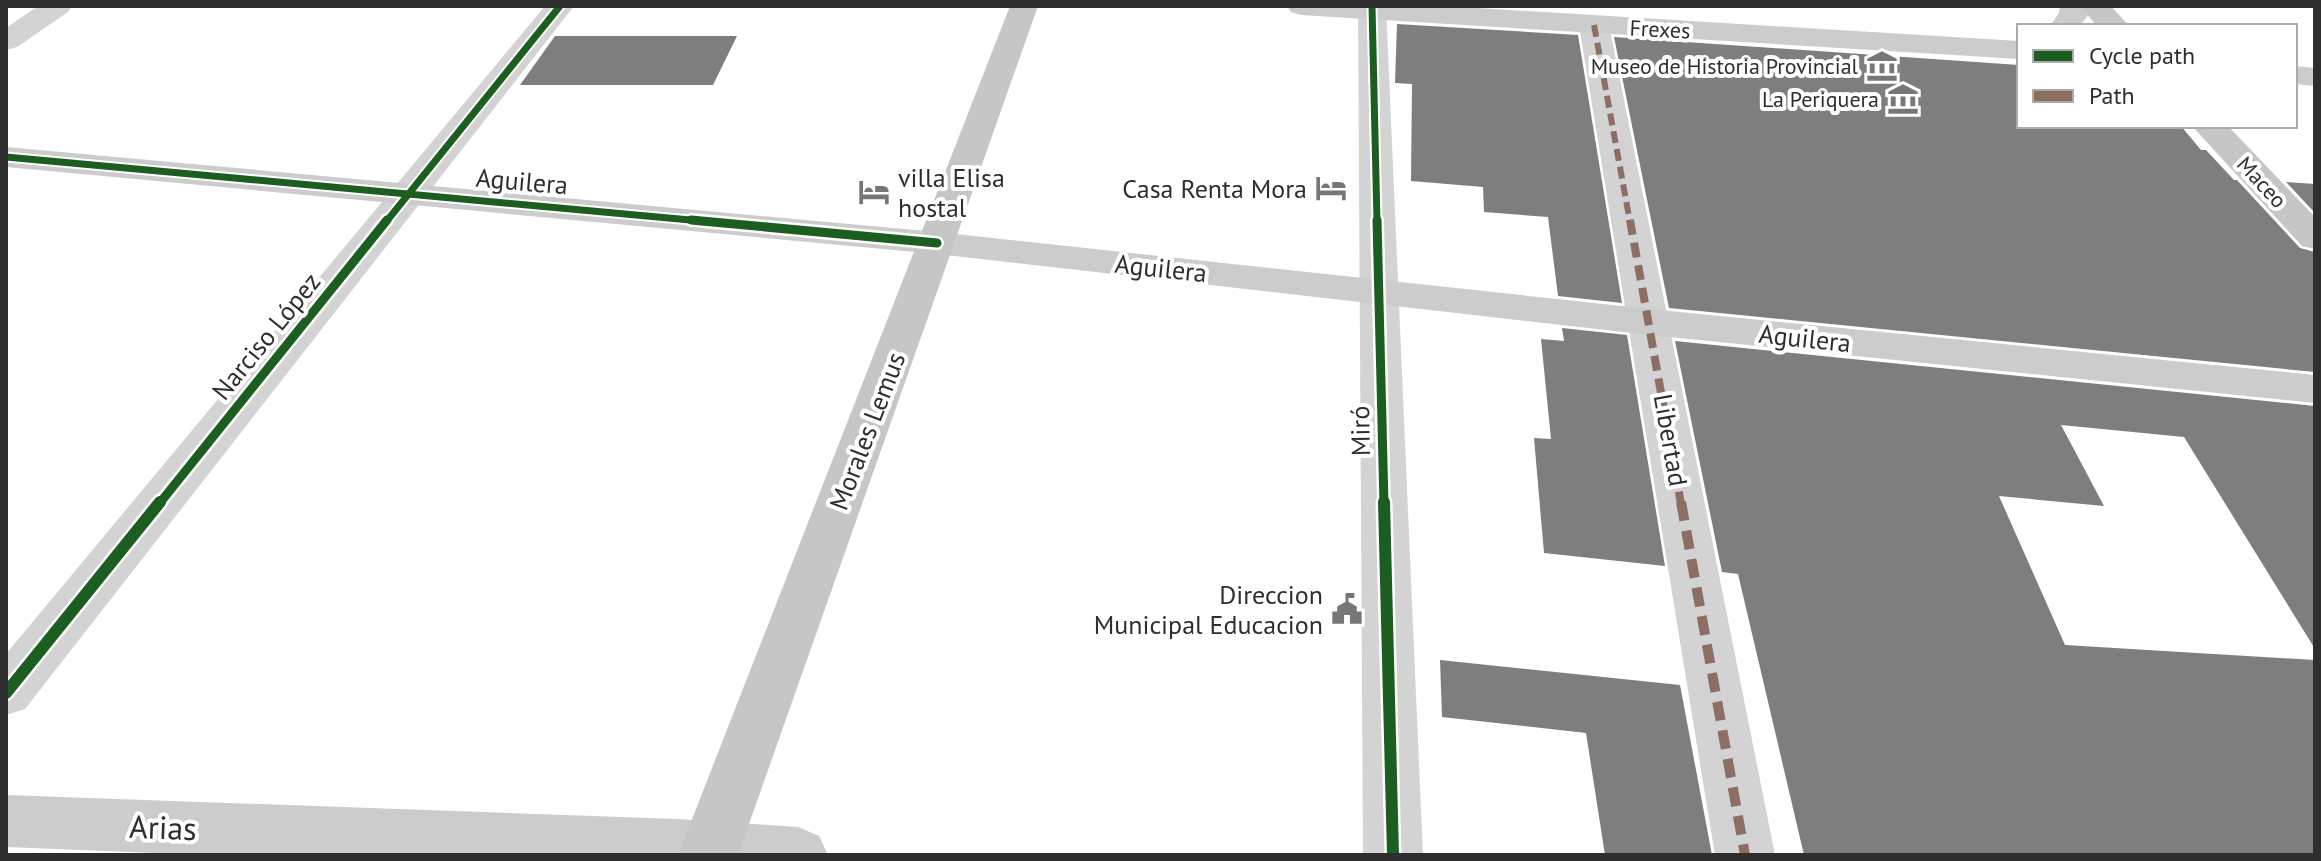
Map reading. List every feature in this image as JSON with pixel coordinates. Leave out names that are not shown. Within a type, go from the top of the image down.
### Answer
[{"type":"main road","name":"Morales Lemus","points":[[709,851],[1024,6]]},
{"type":"main road","name":"Frexes","points":[[1301,6],[2011,48]]},
{"type":"main road","points":[[1635,6],[1655,16],[1707,32]]},
{"type":"main road","points":[[2066,24],[2074,14],[2074,6]]},
{"type":"main road","points":[[2094,6],[2112,24]]},
{"type":"main road","name":"Maceo","points":[[2211,128],[2315,238]]},
{"type":"main road","name":"Aguilera","points":[[6,157],[937,243],[1650,322],[2315,389]]},
{"type":"main road","name":"Arias","points":[[6,821],[798,855]]},
{"type":"street","points":[[6,41],[58,6]]},
{"type":"street","name":"Narciso López","points":[[6,693],[560,6]]},
{"type":"street","name":"Miró","points":[[1372,9],[1393,855]]},
{"type":"street","name":"Libertad","points":[[1594,25],[1745,855]]},
{"type":"building","points":[[1397,24],[1578,35],[1622,303],[1558,296],[1548,217],[1484,212],[1483,187],[1411,181],[1412,84],[1395,83]]},
{"type":"building","points":[[555,36],[737,36],[713,85],[520,85]]},
{"type":"building","points":[[1614,37],[2017,65],[2017,128],[2183,128],[2201,150],[2206,150],[2237,180],[2300,248],[2315,252],[2315,372],[1669,308]]},
{"type":"building","points":[[2286,182],[2315,184],[2315,213]]},
{"type":"building","points":[[1562,328],[1627,335],[1665,566],[1544,553],[1534,438],[1551,439],[1541,339],[1564,341]]},
{"type":"building","points":[[1675,341],[2315,406],[2315,649],[2184,437],[2061,425],[2104,506],[1999,496],[2065,645],[2315,660],[2315,855],[1804,855],[1738,574],[1722,572]]},
{"type":"building","points":[[1440,660],[1680,685],[1712,855],[1605,855],[1586,733],[1442,717]]},
{"type":"marked path","points":[[1594,25],[1745,855]]},
{"type":"cycle path","points":[[6,693],[560,6]]},
{"type":"cycle path","points":[[1372,6],[1393,855]]},
{"type":"cycle path","points":[[6,157],[937,243]]},
{"type":"place","name":"Museo de Historia Provincial","points":[[1882,66]]},
{"type":"place","name":"La Periquera","points":[[1903,99]]},
{"type":"place","name":"Casa Renta Mora","points":[[1331,188]]},
{"type":"place","name":"villa Elisa hostal","points":[[874,192]]},
{"type":"place","name":"Direccion Municipal Educacion","points":[[1347,609]]}]
